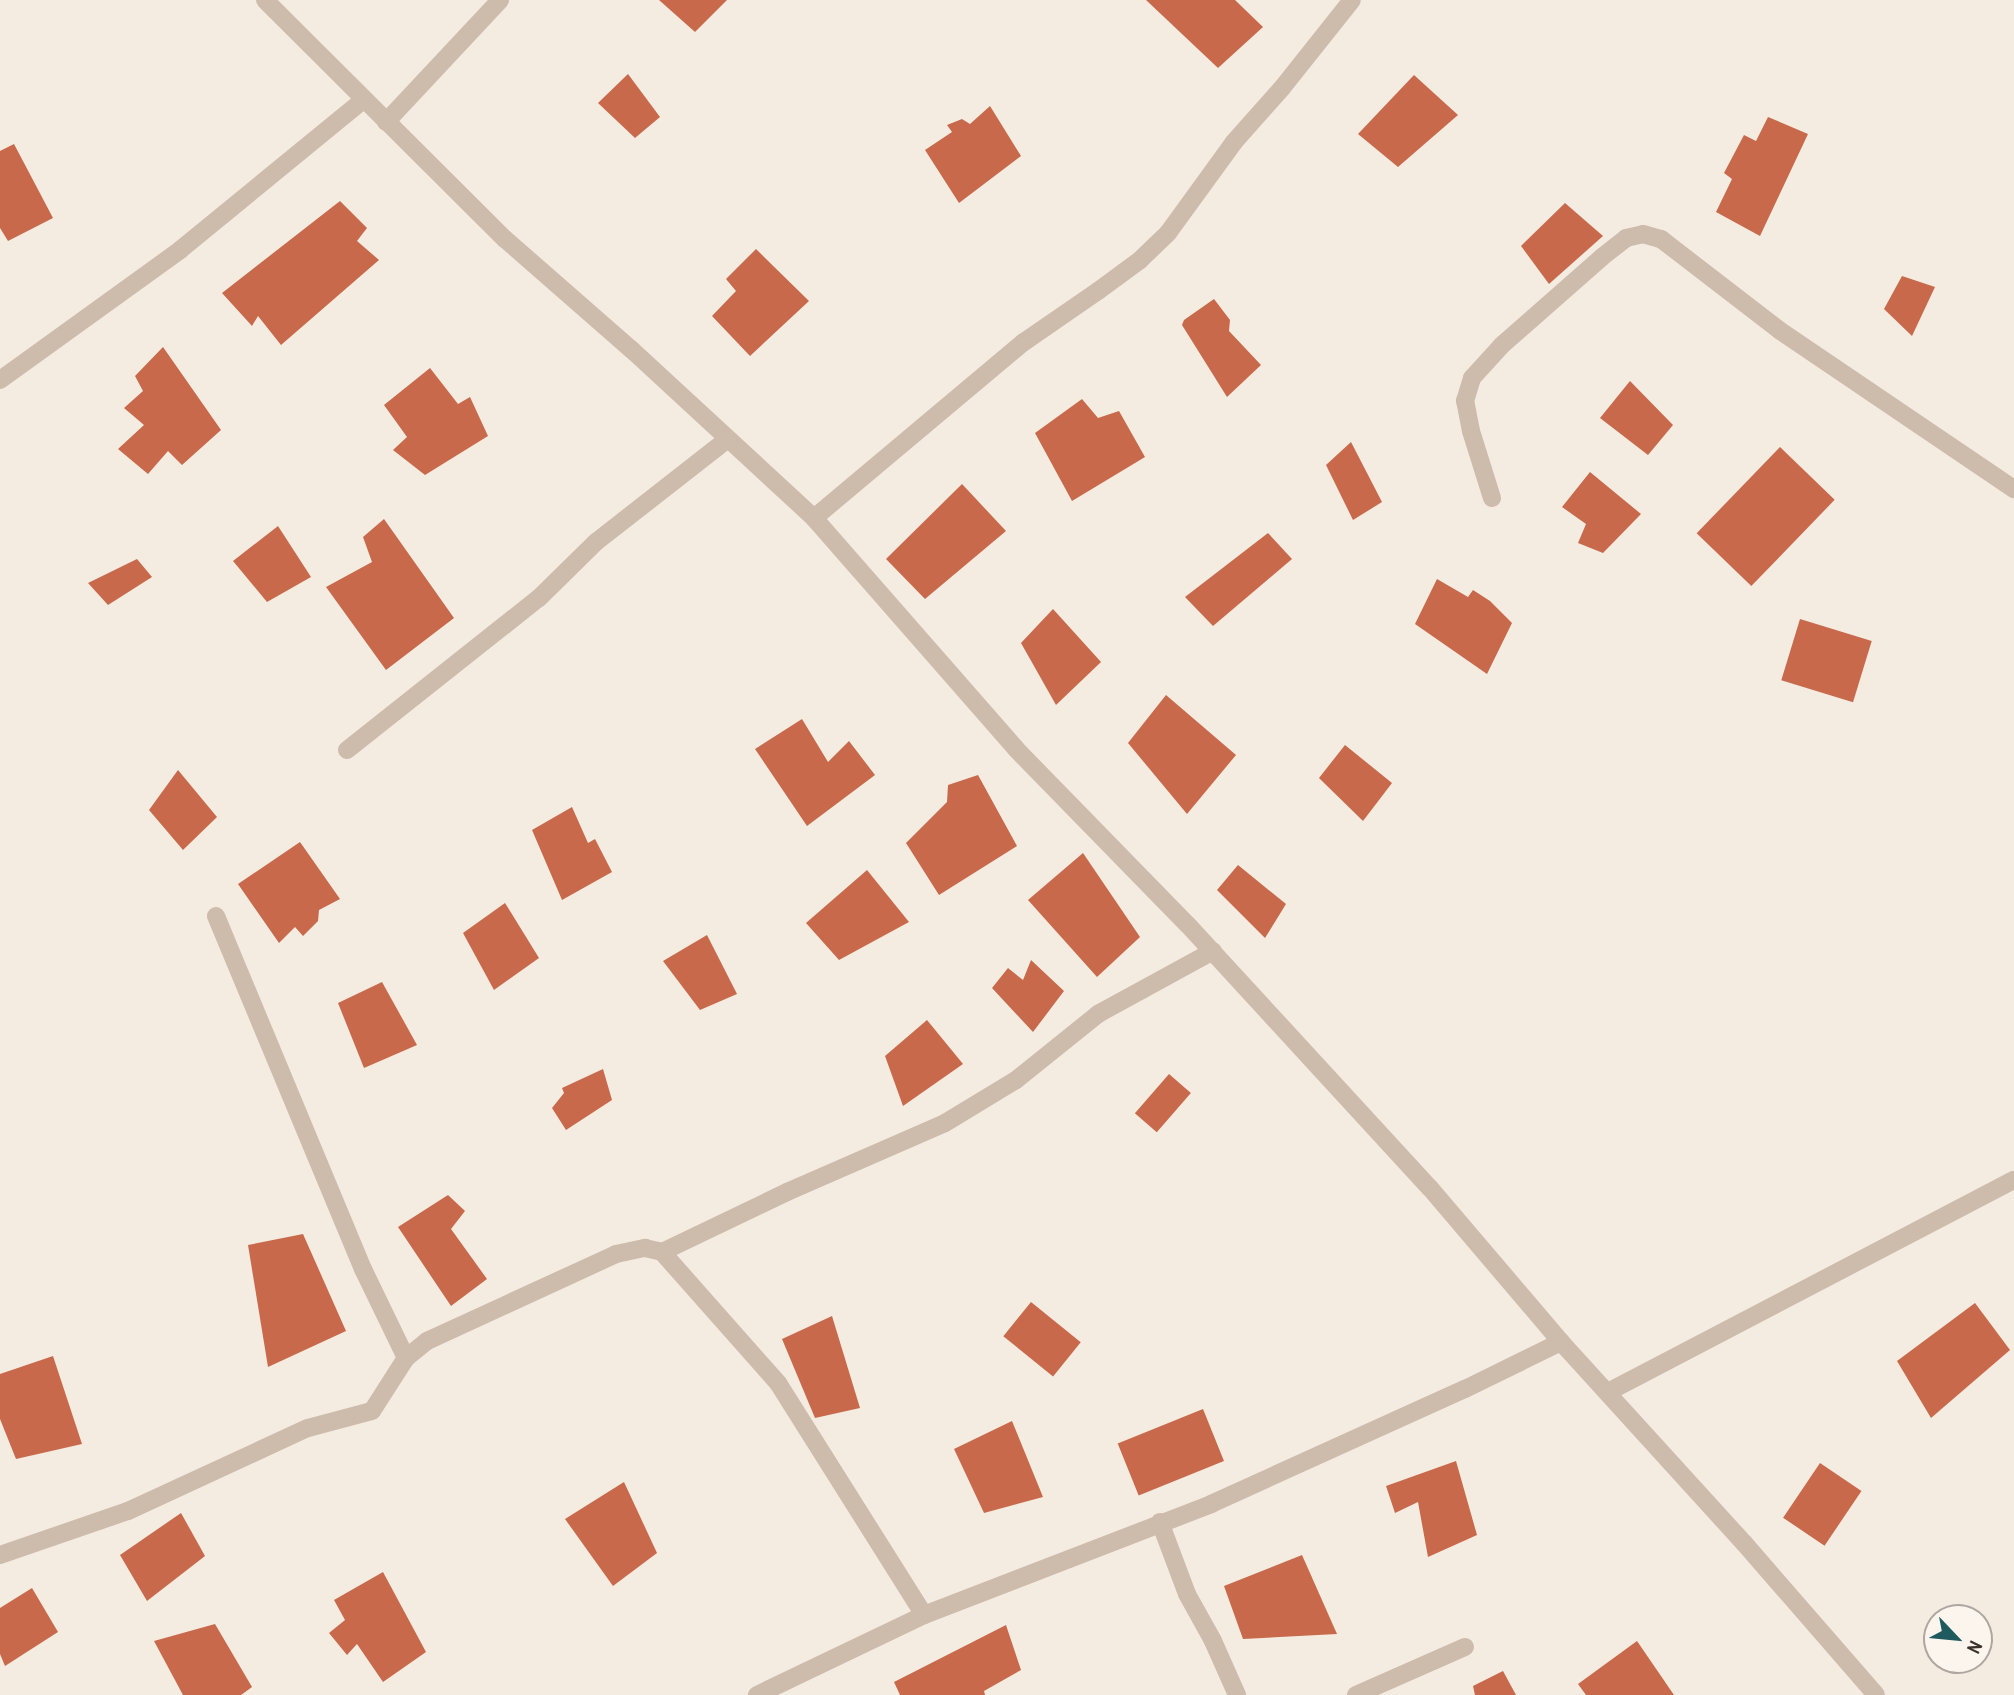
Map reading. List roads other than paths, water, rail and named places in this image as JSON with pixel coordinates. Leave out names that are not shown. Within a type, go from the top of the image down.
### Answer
[{"type":"street","points":[[265,0],[505,239],[632,350],[814,518],[1016,749],[1213,951],[1430,1188],[1561,1342],[1876,1695]]},
{"type":"street","points":[[386,122],[500,0]]},
{"type":"street","points":[[814,518],[1024,342],[1140,260],[1168,233],[1234,142],[1282,89],[1352,0]]},
{"type":"street","points":[[0,380],[180,250],[363,100]]},
{"type":"street","points":[[1492,498],[1465,401],[1472,378],[1502,345],[1602,257],[1626,238],[1643,234],[1661,239],[1779,330],[2014,489]]},
{"type":"street","points":[[348,750],[539,598],[596,542],[728,439]]},
{"type":"street","points":[[216,916],[363,1269],[406,1358]]},
{"type":"street","points":[[662,1252],[787,1192],[945,1123],[1016,1080],[1098,1014],[1213,951]]},
{"type":"street","points":[[1608,1392],[2014,1180]]},
{"type":"street","points":[[0,1555],[128,1511],[308,1427],[372,1411],[406,1358],[427,1341],[616,1254],[645,1248],[662,1252],[778,1384],[924,1615]]},
{"type":"street","points":[[757,1695],[924,1615],[1211,1504],[1465,1389],[1561,1342]]},
{"type":"street","points":[[1160,1522],[1187,1594],[1213,1641],[1237,1695]]},
{"type":"street","points":[[1356,1695],[1465,1647]]}]
